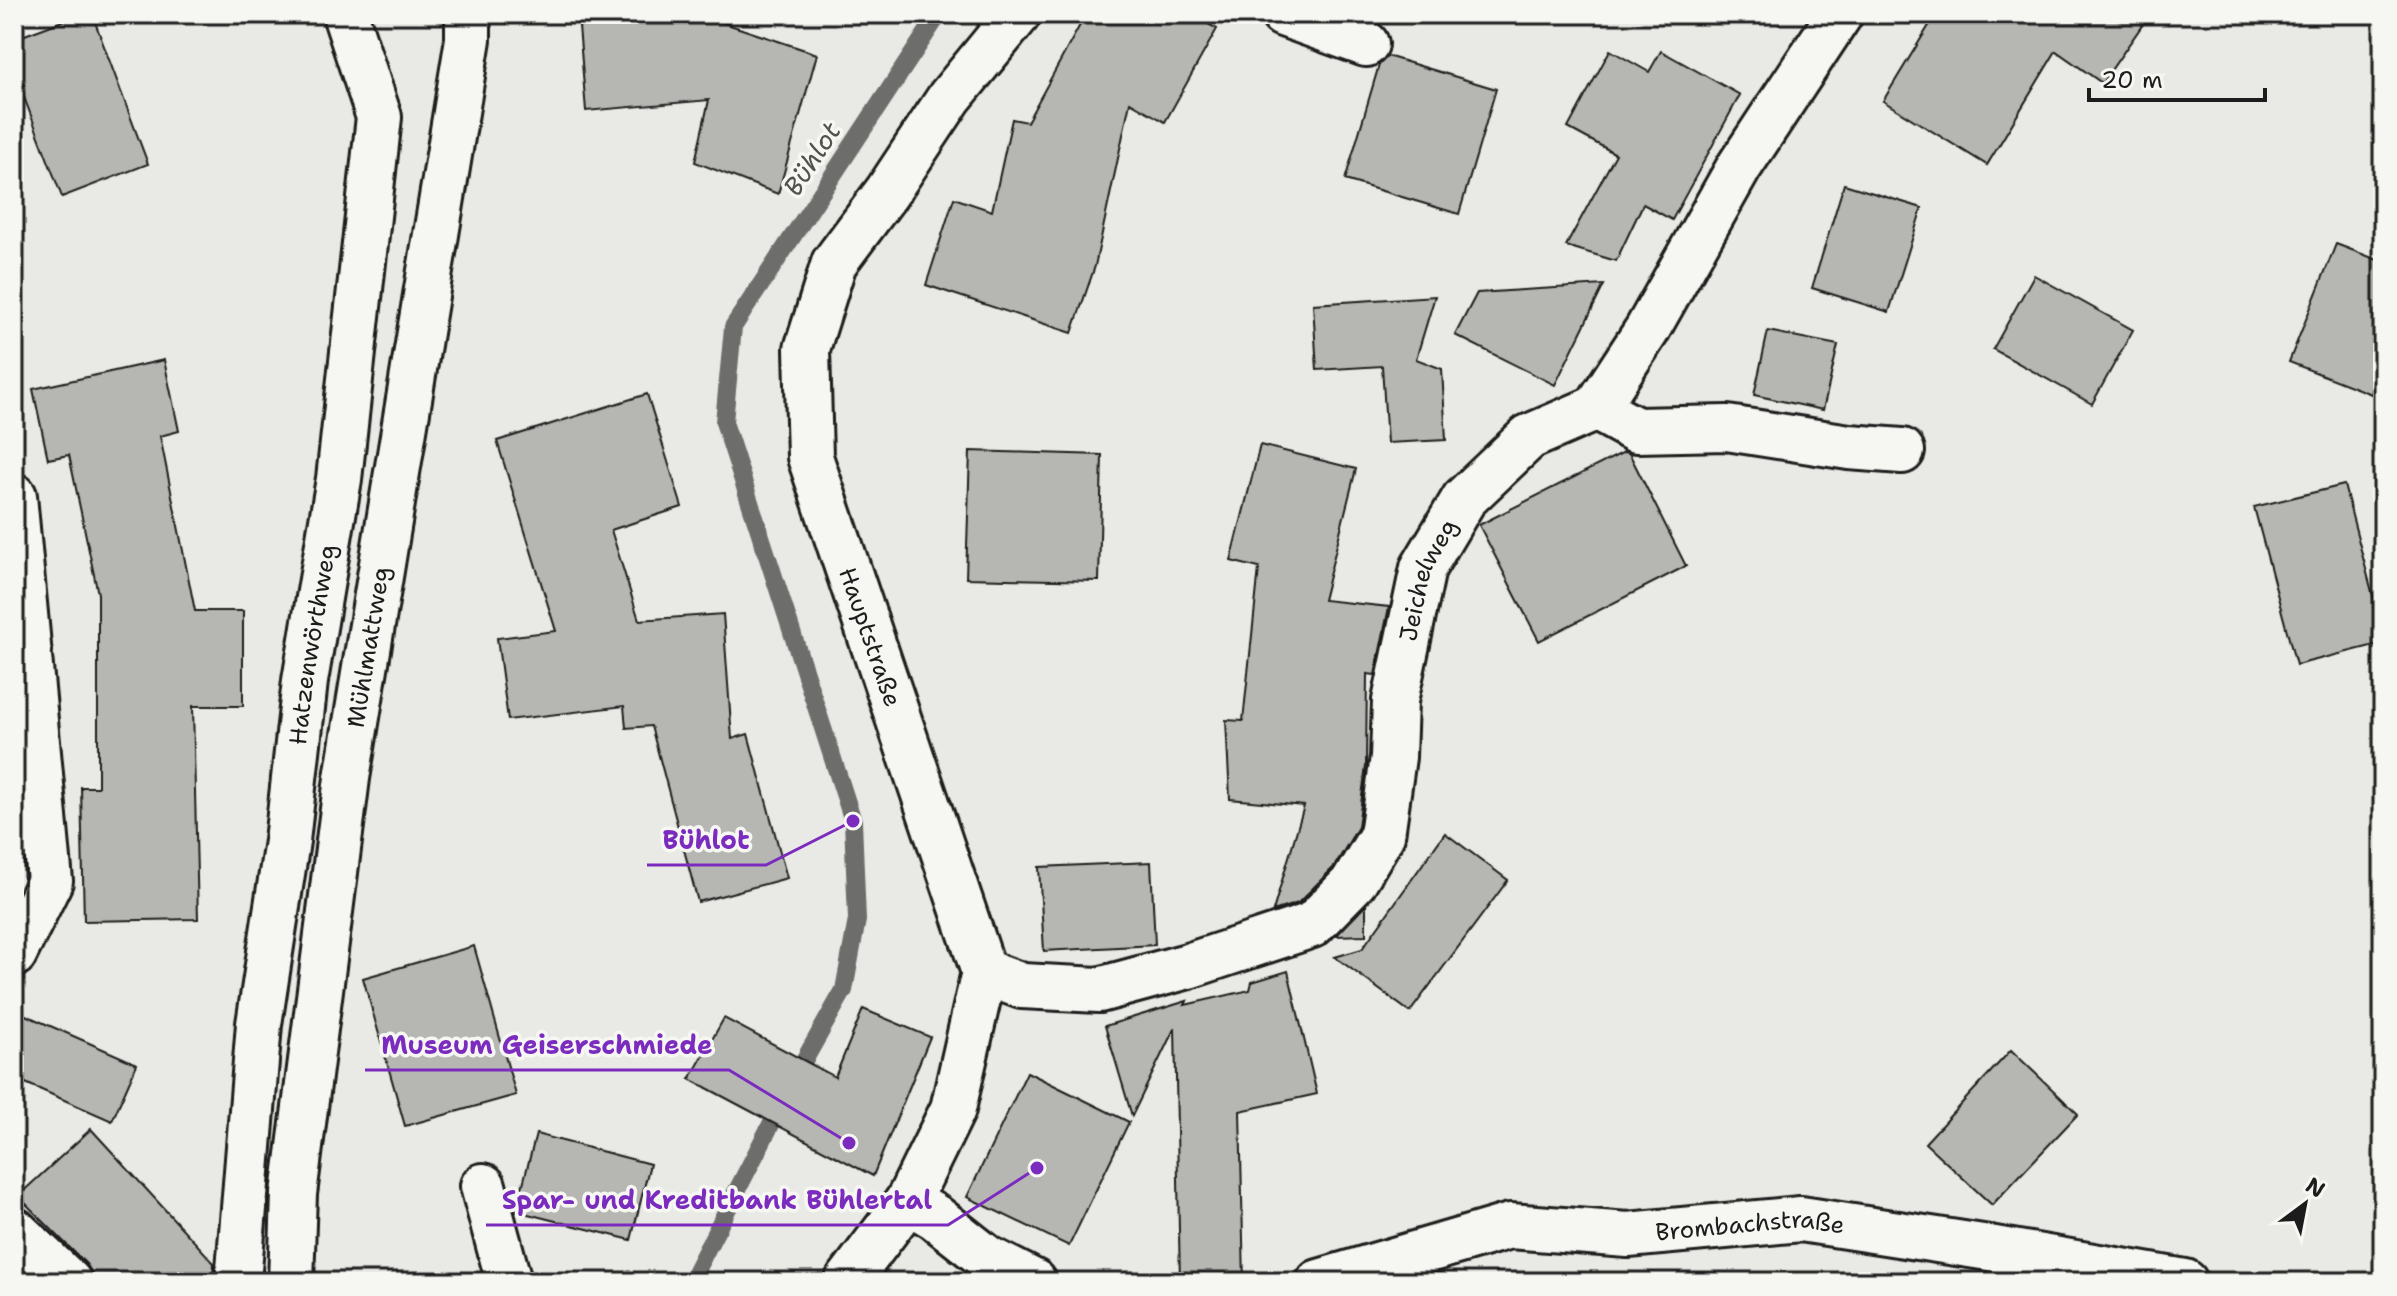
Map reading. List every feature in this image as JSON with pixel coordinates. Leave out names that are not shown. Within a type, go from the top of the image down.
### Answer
[{"type":"street","name":"Hatzenwörthweg","points":[[238,1282],[259,1024],[287,841],[305,681],[339,479],[379,117],[345,14]]},
{"type":"street","name":"Mühlmattweg","points":[[291,1282],[294,1194],[347,778],[468,39],[468,14]]},
{"type":"street","name":"Hauptstraße","points":[[984,972],[810,457],[807,349],[834,263],[887,192],[950,97],[1018,14]]},
{"type":"street","points":[[1283,14],[1366,44]]},
{"type":"street","points":[[1840,14],[1739,167],[1647,330],[1596,408],[1636,430],[1727,428],[1849,447],[1902,451]]},
{"type":"street","name":"Jeichelweg","points":[[984,972],[1022,986],[1099,990],[1188,966],[1312,925],[1354,882],[1382,835],[1393,757],[1395,701],[1423,568],[1464,499],[1529,437],[1596,408]]},
{"type":"street","points":[[14,496],[50,881],[14,954]]},
{"type":"street","points":[[847,1282],[908,1201],[953,1109],[984,972]]},
{"type":"street","points":[[483,1186],[509,1282]]},
{"type":"street","points":[[908,1201],[935,1217],[987,1258],[1034,1282]]},
{"type":"street","name":"Brombachstraße","points":[[1319,1282],[1510,1226],[1628,1235],[1801,1219],[2185,1282]]},
{"type":"street","points":[[14,1230],[69,1282]]},
{"type":"building","points":[[81,14],[92,14],[148,164],[62,197],[14,71],[14,39]]},
{"type":"building","points":[[578,14],[697,14],[817,54],[778,194],[695,162],[709,100],[586,111]]},
{"type":"building","points":[[1086,14],[1190,14],[1217,29],[1165,122],[1130,102],[1095,266],[1072,333],[926,285],[954,198],[992,211],[1012,119],[1027,122]]},
{"type":"building","points":[[1936,14],[2150,14],[2102,83],[2056,51],[1987,165],[1883,101]]},
{"type":"building","points":[[1610,50],[1649,72],[1661,51],[1740,95],[1672,220],[1643,204],[1616,261],[1566,246],[1616,154],[1568,128]]},
{"type":"building","points":[[1387,56],[1496,89],[1459,214],[1345,180],[1379,65]]},
{"type":"building","points":[[1844,184],[1922,208],[1889,312],[1812,288]]},
{"type":"building","points":[[2336,244],[2383,262],[2383,363],[2371,394],[2289,362]]},
{"type":"building","points":[[2034,275],[2133,330],[2092,404],[1993,349]]},
{"type":"building","points":[[1604,285],[1555,385],[1455,335],[1477,293]]},
{"type":"building","points":[[1435,296],[1416,359],[1442,369],[1446,440],[1387,443],[1382,366],[1317,370],[1313,304]]},
{"type":"building","points":[[1768,331],[1838,345],[1823,410],[1754,395]]},
{"type":"building","points":[[164,360],[179,431],[160,436],[195,611],[243,611],[243,706],[193,706],[198,919],[84,921],[81,787],[98,787],[98,594],[69,455],[48,459],[33,389]]},
{"type":"building","points":[[647,394],[682,507],[611,530],[639,620],[723,614],[732,739],[748,734],[787,878],[698,902],[651,726],[626,728],[624,706],[508,720],[497,638],[556,631],[497,441]]},
{"type":"building","points":[[1260,445],[1356,469],[1323,600],[1389,607],[1375,675],[1367,674],[1366,766],[1358,827],[1334,867],[1298,903],[1273,911],[1304,806],[1230,799],[1226,720],[1243,721],[1259,568],[1231,561]]},
{"type":"building","points":[[970,451],[1102,455],[1099,581],[966,578]]},
{"type":"building","points":[[1624,452],[1629,453],[1686,566],[1539,641],[1479,525]]},
{"type":"building","points":[[2344,485],[2383,643],[2296,665],[2254,507]]},
{"type":"building","points":[[1445,833],[1508,880],[1410,1012],[1335,957],[1362,949]]},
{"type":"building","points":[[1151,862],[1155,945],[1044,951],[1039,867]]},
{"type":"building","points":[[1366,905],[1366,935],[1336,936]]},
{"type":"building","points":[[474,946],[516,1095],[405,1126],[363,978]]},
{"type":"building","points":[[1288,971],[1317,1094],[1240,1111],[1244,1282],[1180,1282],[1175,1027],[1132,1116],[1105,1026],[1187,1001],[1185,1005],[1250,990],[1252,982]]},
{"type":"building","points":[[863,1009],[930,1037],[873,1176],[690,1079],[724,1018],[835,1077]]},
{"type":"building","points":[[14,1010],[137,1064],[112,1121],[14,1078]]},
{"type":"building","points":[[2011,1050],[2078,1114],[1992,1205],[1925,1143]]},
{"type":"building","points":[[1027,1072],[1129,1122],[1069,1246],[967,1197]]},
{"type":"building","points":[[91,1129],[214,1263],[213,1282],[98,1282],[86,1264],[18,1196]]},
{"type":"building","points":[[536,1134],[650,1164],[631,1240],[516,1211]]},
{"type":"waterway","name":"Bühlot","points":[[793,1080],[844,990],[857,920],[853,821],[724,422],[733,327],[939,14]]},
{"type":"waterway","name":"Bühlot","points":[[690,1282],[782,1103]]},
{"type":"place","name":"Bühlot","points":[[853,821]]},
{"type":"place","name":"Museum Geiserschmiede","points":[[849,1143]]},
{"type":"place","name":"Spar- und Kreditbank Bühlertal","points":[[1037,1168]]}]
